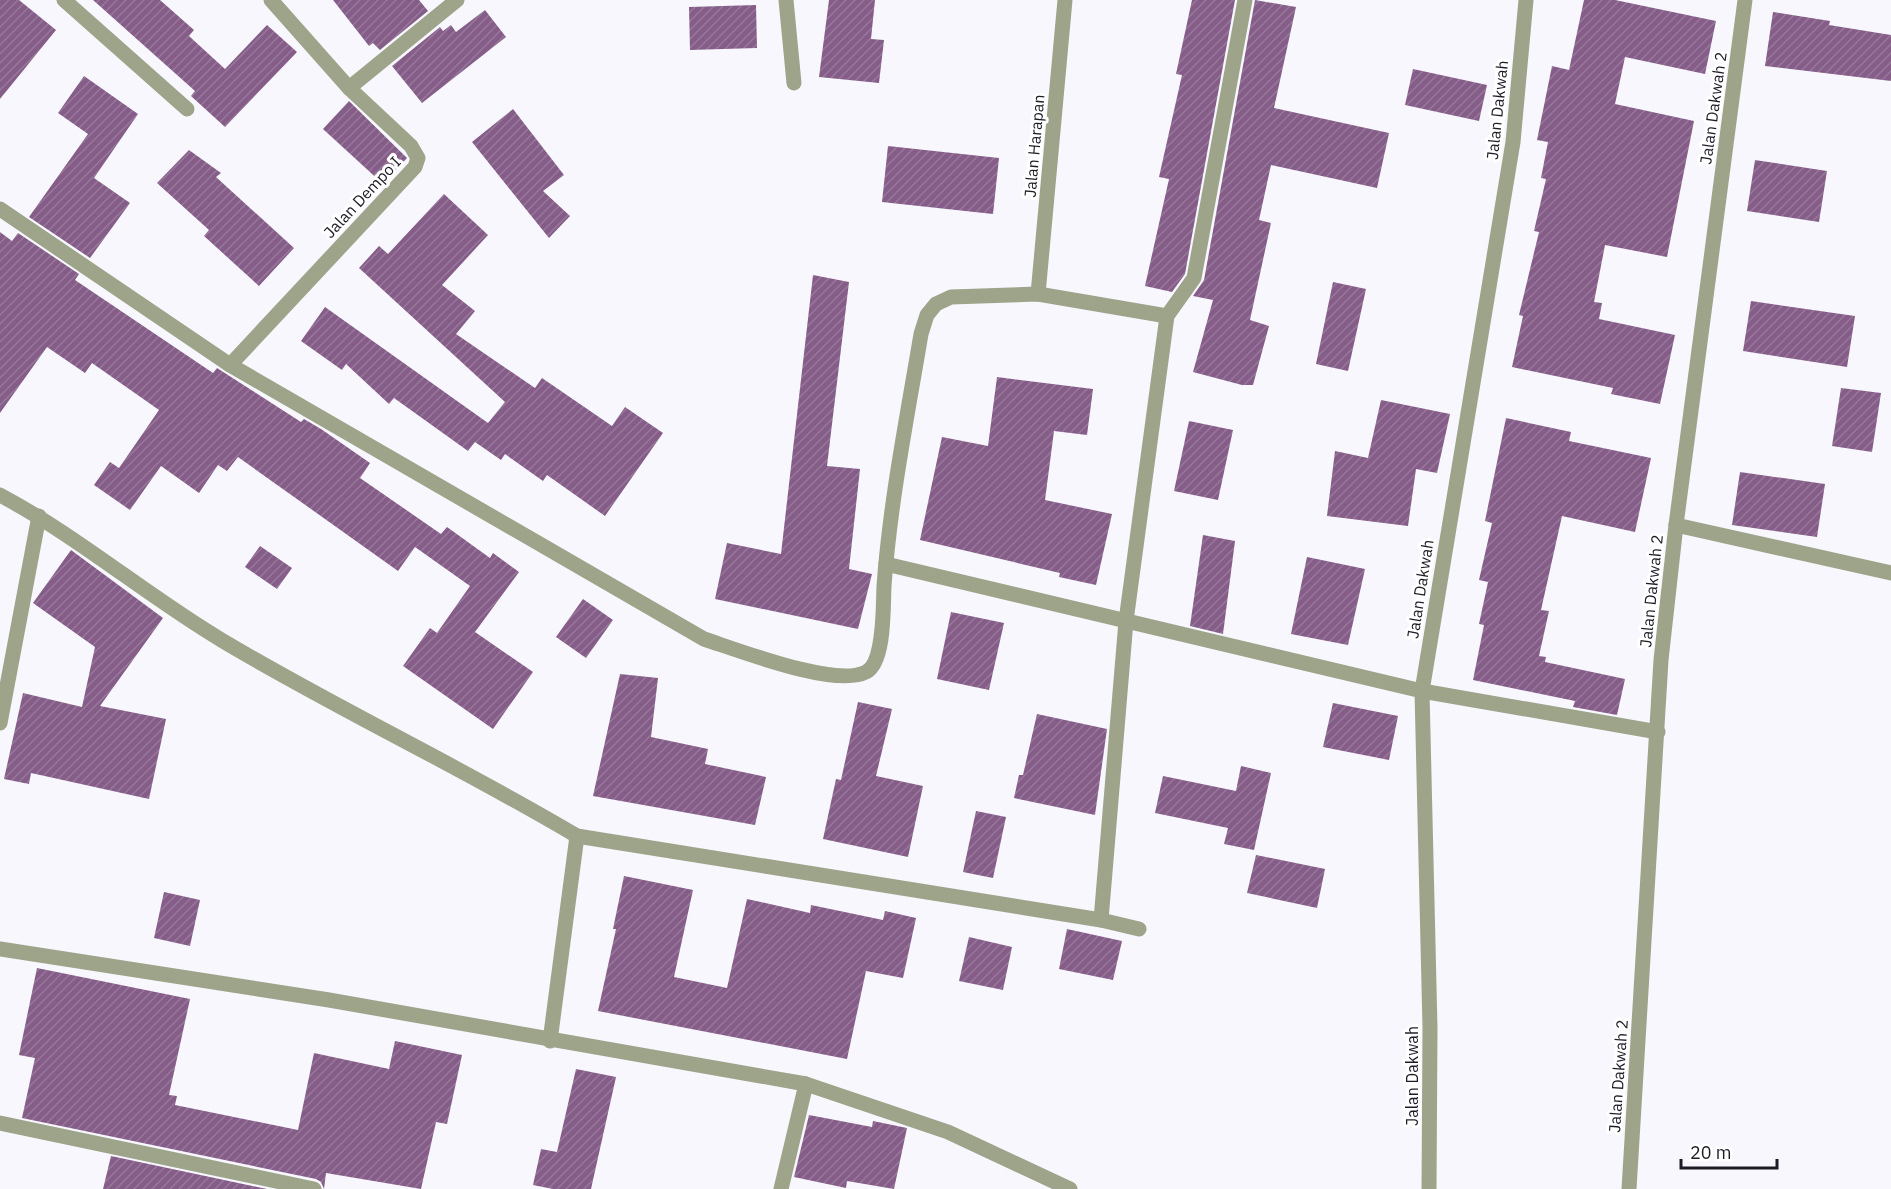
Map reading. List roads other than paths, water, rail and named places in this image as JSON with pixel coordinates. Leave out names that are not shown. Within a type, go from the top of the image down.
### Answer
[{"type":"street","points":[[64,0],[187,109]]},
{"type":"street","name":"Jalan Dempo I","points":[[230,365],[415,167],[418,158],[411,146],[349,88],[272,0]]},
{"type":"street","points":[[349,88],[457,0]]},
{"type":"street","points":[[786,0],[794,83]]},
{"type":"street","name":"Jalan Harapan","points":[[1038,294],[1065,0]]},
{"type":"street","points":[[1101,920],[1126,621],[1167,316],[1194,279],[1245,0]]},
{"type":"street","name":"Jalan Dakwah","points":[[1429,1189],[1430,1028],[1422,691],[1513,142],[1526,0]]},
{"type":"street","name":"Jalan Dakwah 2","points":[[1629,1189],[1661,660],[1676,525],[1745,0]]},
{"type":"street","points":[[0,209],[230,365],[704,639],[780,664],[835,676],[853,676],[873,668],[880,646],[886,564],[899,465],[921,334],[927,315],[936,304],[951,297],[1038,294],[1167,316]]},
{"type":"street","points":[[0,495],[39,516],[222,641],[520,802],[577,836],[1101,920],[1139,929]]},
{"type":"street","points":[[0,723],[39,516]]},
{"type":"street","points":[[1676,525],[1891,573]]},
{"type":"street","points":[[886,564],[1422,691],[1658,732]]},
{"type":"street","points":[[550,1041],[577,836]]},
{"type":"street","points":[[0,949],[329,1000],[550,1041],[806,1084],[948,1132],[1065,1188]]},
{"type":"street","points":[[781,1189],[806,1084]]},
{"type":"street","points":[[0,1123],[314,1189]]}]
